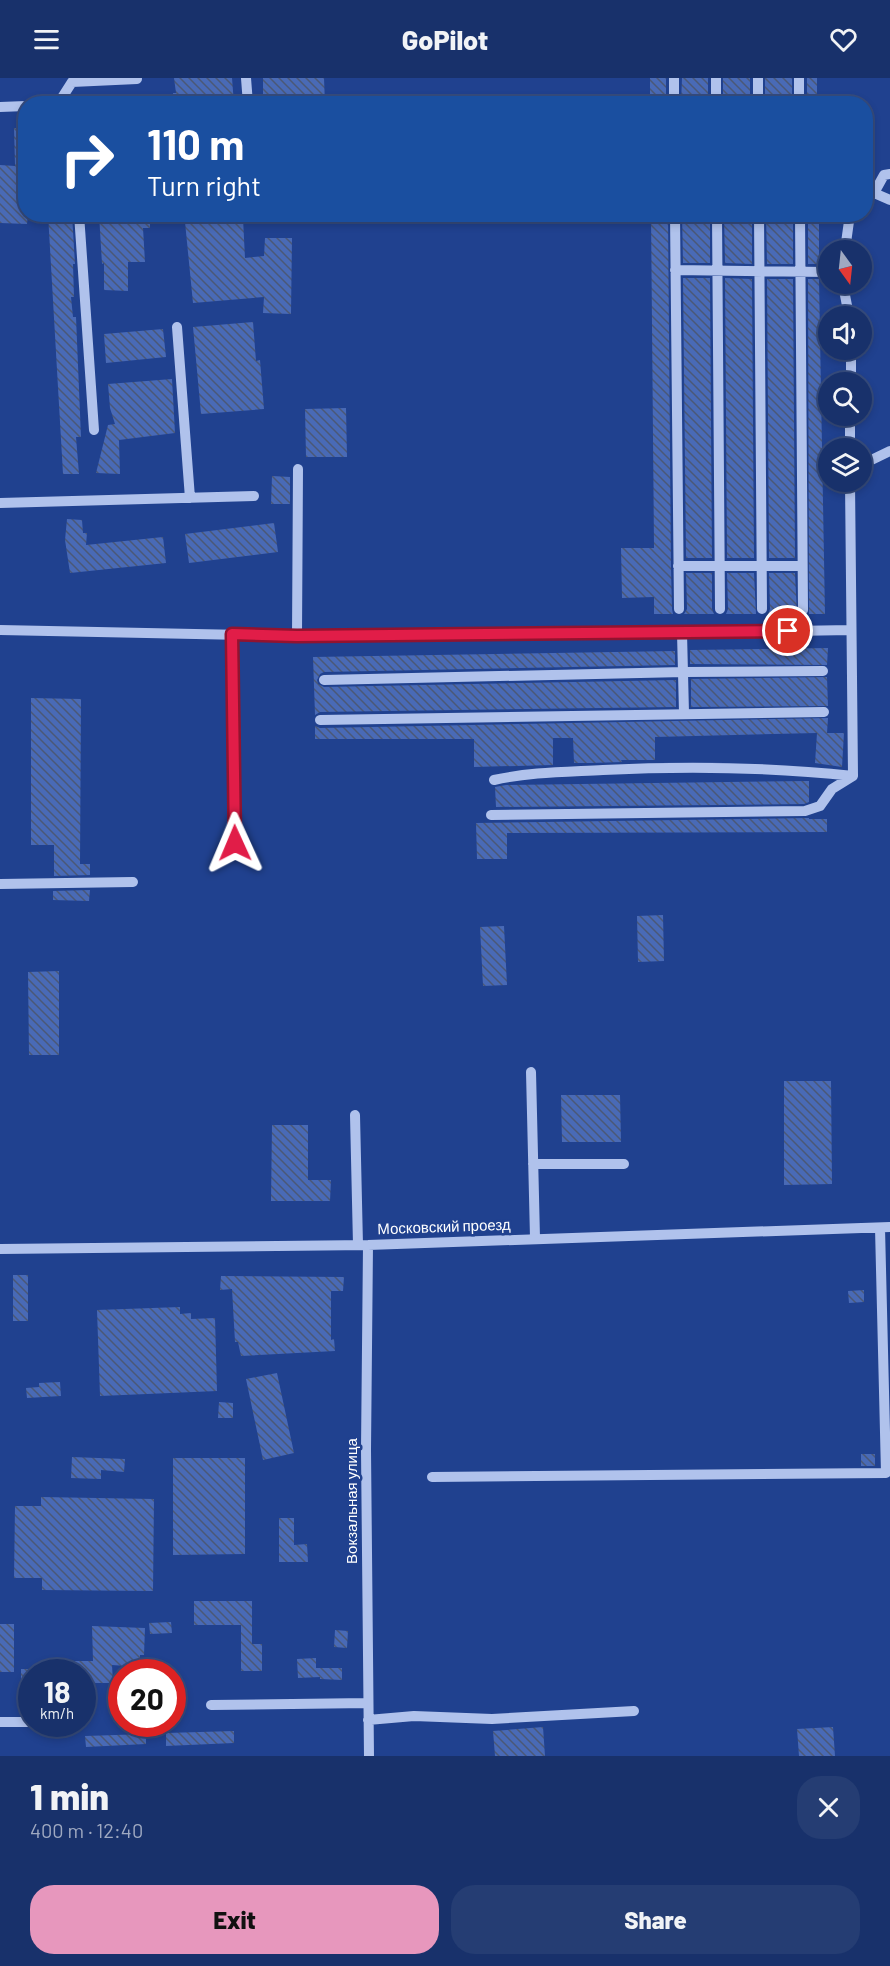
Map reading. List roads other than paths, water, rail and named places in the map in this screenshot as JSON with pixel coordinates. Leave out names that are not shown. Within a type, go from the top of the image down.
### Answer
[{"type":"street","points":[[246,78],[247,96]]},
{"type":"street","points":[[674,78],[674,96]]},
{"type":"street","points":[[716,78],[716,96]]},
{"type":"street","points":[[758,78],[758,96]]},
{"type":"street","points":[[798,78],[799,96]]},
{"type":"street","points":[[63,96],[72,82],[137,79]]},
{"type":"street","points":[[0,107],[18,106]]},
{"type":"street","points":[[873,192],[884,175],[890,174]]},
{"type":"street","points":[[873,197],[890,200]]},
{"type":"street","points":[[80,222],[94,430]]},
{"type":"street","points":[[675,222],[679,609]]},
{"type":"street","points":[[717,222],[720,609]]},
{"type":"street","points":[[759,222],[762,609]]},
{"type":"street","points":[[800,222],[803,610]]},
{"type":"street","points":[[846,240],[849,222]]},
{"type":"street","points":[[675,270],[818,272]]},
{"type":"street","points":[[177,327],[190,498]]},
{"type":"street","points":[[872,460],[890,451]]},
{"type":"street","points":[[297,636],[298,469]]},
{"type":"street","points":[[850,492],[853,776]]},
{"type":"street","points":[[0,503],[254,496]]},
{"type":"street","points":[[678,566],[719,568],[802,566]]},
{"type":"street","points":[[0,630],[297,636],[851,630]]},
{"type":"street","points":[[682,633],[684,712]]},
{"type":"street","points":[[232,634],[235,843]]},
{"type":"street","points":[[324,680],[823,671]]},
{"type":"street","points":[[320,720],[684,712],[824,712]]},
{"type":"street","points":[[494,780],[519,774],[663,767],[798,770],[853,776]]},
{"type":"street","points":[[491,814],[805,811],[820,806],[831,789],[853,776]]},
{"type":"street","points":[[0,884],[133,882]]},
{"type":"street","points":[[531,1072],[535,1238]]},
{"type":"street","name":"Вокзальная улица","points":[[355,1115],[363,1245],[369,1756]]},
{"type":"street","points":[[533,1164],[624,1164]]},
{"type":"street","points":[[432,1477],[886,1473],[885,1227]]},
{"type":"street","name":"Московский проезд","points":[[0,1249],[363,1245],[885,1227]]},
{"type":"street","points":[[211,1705],[368,1702]]},
{"type":"street","points":[[368,1720],[414,1716],[492,1719],[634,1711]]},
{"type":"street","points":[[0,1722],[18,1722]]}]
